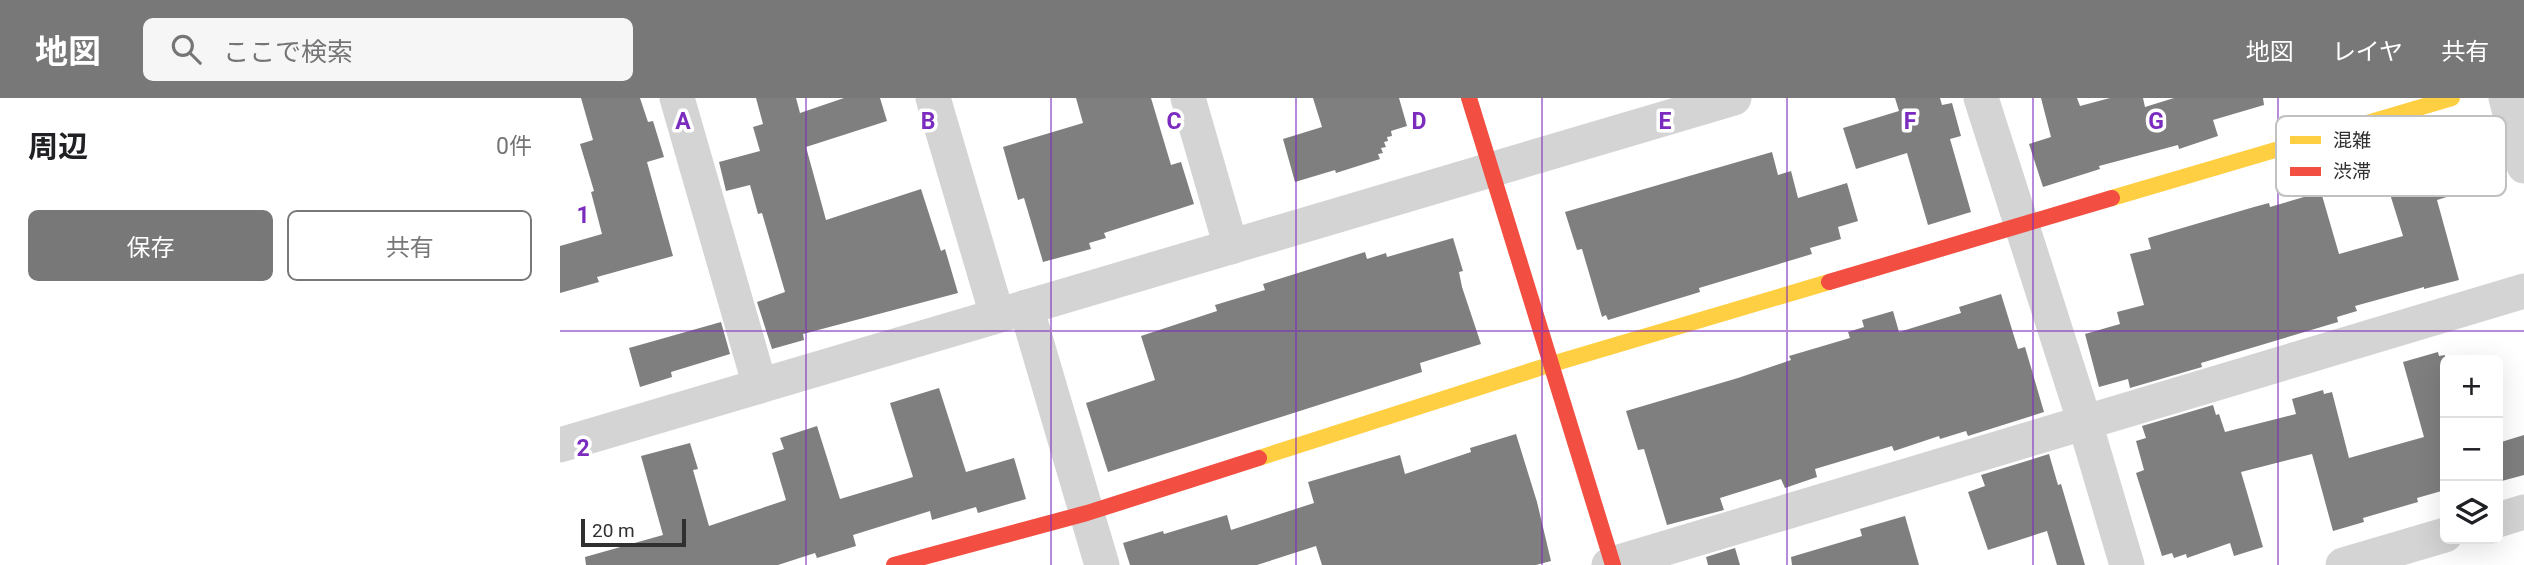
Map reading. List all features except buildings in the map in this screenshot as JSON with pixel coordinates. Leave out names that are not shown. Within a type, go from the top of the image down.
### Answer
[{"type":"street","points":[[677,98],[760,386]]},
{"type":"street","points":[[933,98],[1087,513],[1102,565]]},
{"type":"street","points":[[1188,98],[1231,247]]},
{"type":"street","points":[[1469,98],[1612,565],[2524,291]]},
{"type":"street","points":[[560,445],[1734,98]]},
{"type":"street","points":[[1981,98],[2085,423],[2127,565]]},
{"type":"street","points":[[2391,116],[2452,98]]},
{"type":"street","points":[[2506,98],[2524,166]]},
{"type":"street","points":[[894,565],[1087,513],[1552,364],[2276,150]]},
{"type":"street","points":[[2503,518],[2524,512]]},
{"type":"street","points":[[2343,565],[2440,536]]},
{"type":"traffic: slow","points":[[2391,116],[2452,98]]},
{"type":"traffic: slow","points":[[2112,198],[2276,150]]},
{"type":"traffic: slow","points":[[1259,458],[1552,364],[1829,282]]},
{"type":"traffic: jam","points":[[1469,98],[1613,565]]},
{"type":"traffic: jam","points":[[1829,282],[2112,198]]},
{"type":"traffic: jam","points":[[894,565],[1087,513],[1259,458]]}]
